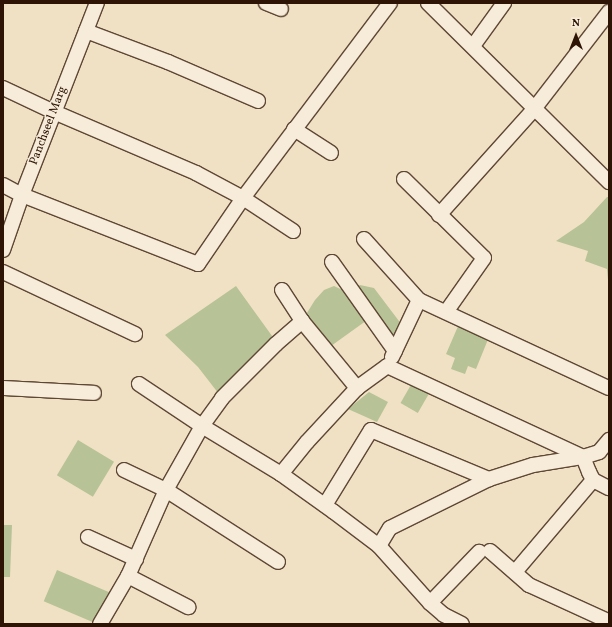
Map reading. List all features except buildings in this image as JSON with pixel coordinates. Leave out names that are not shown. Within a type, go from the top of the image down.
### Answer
[{"type":"street","name":"Panchseel Marg","points":[[3,250],[22,195],[96,3]]},
{"type":"street","points":[[266,3],[281,9]]},
{"type":"street","points":[[3,186],[22,195],[198,264],[243,198],[390,3]]},
{"type":"street","points":[[428,3],[473,46],[534,109],[606,173]]},
{"type":"street","points":[[473,46],[504,3]]},
{"type":"street","points":[[439,215],[534,109],[609,12]]},
{"type":"street","points":[[86,31],[168,62],[258,101]]},
{"type":"street","points":[[3,88],[54,112],[196,173],[243,198],[293,231]]},
{"type":"street","points":[[294,129],[331,153]]},
{"type":"street","points":[[404,179],[484,258],[446,312]]},
{"type":"street","points":[[364,239],[419,300],[609,388]]},
{"type":"street","points":[[332,262],[395,351]]},
{"type":"street","points":[[3,272],[135,334]]},
{"type":"street","points":[[282,290],[302,322],[357,388]]},
{"type":"street","points":[[281,474],[307,442],[357,388],[387,366],[419,300]]},
{"type":"street","points":[[100,624],[128,576],[166,490],[202,426],[222,398],[276,344],[302,322]]},
{"type":"street","points":[[387,366],[583,457],[593,480],[609,488]]},
{"type":"street","points":[[139,384],[202,426],[281,474],[325,505],[379,546],[430,603],[444,615],[462,624]]},
{"type":"street","points":[[3,388],[94,393]]},
{"type":"street","points":[[325,505],[371,430],[489,478]]},
{"type":"street","points":[[379,546],[390,528],[489,478],[533,465],[583,457],[599,452],[609,440]]},
{"type":"street","points":[[124,470],[166,490],[278,562]]},
{"type":"street","points":[[515,572],[593,480]]},
{"type":"street","points":[[88,537],[136,559]]},
{"type":"street","points":[[430,603],[485,551],[515,572],[528,585],[608,621]]},
{"type":"street","points":[[128,576],[188,607]]},
{"type":"green space","points":[[607,197],[609,197],[609,291],[607,269],[585,261],[588,251],[556,241],[584,222]]},
{"type":"green space","points":[[360,285],[374,288],[402,325],[403,350],[370,318],[331,346],[305,316],[315,300],[324,290],[334,286],[349,293]]},
{"type":"green space","points":[[236,286],[275,340],[222,398],[198,367],[165,335]]},
{"type":"green space","points":[[459,324],[489,337],[476,369],[468,366],[465,374],[451,369],[455,358],[446,354]]},
{"type":"green space","points":[[412,383],[429,393],[418,413],[400,403]]},
{"type":"green space","points":[[369,392],[388,402],[377,422],[348,409]]},
{"type":"green space","points":[[78,440],[114,462],[93,497],[57,475]]},
{"type":"green space","points":[[3,525],[12,525],[10,577],[3,577]]},
{"type":"green space","points":[[57,570],[112,593],[99,624],[44,601]]}]
